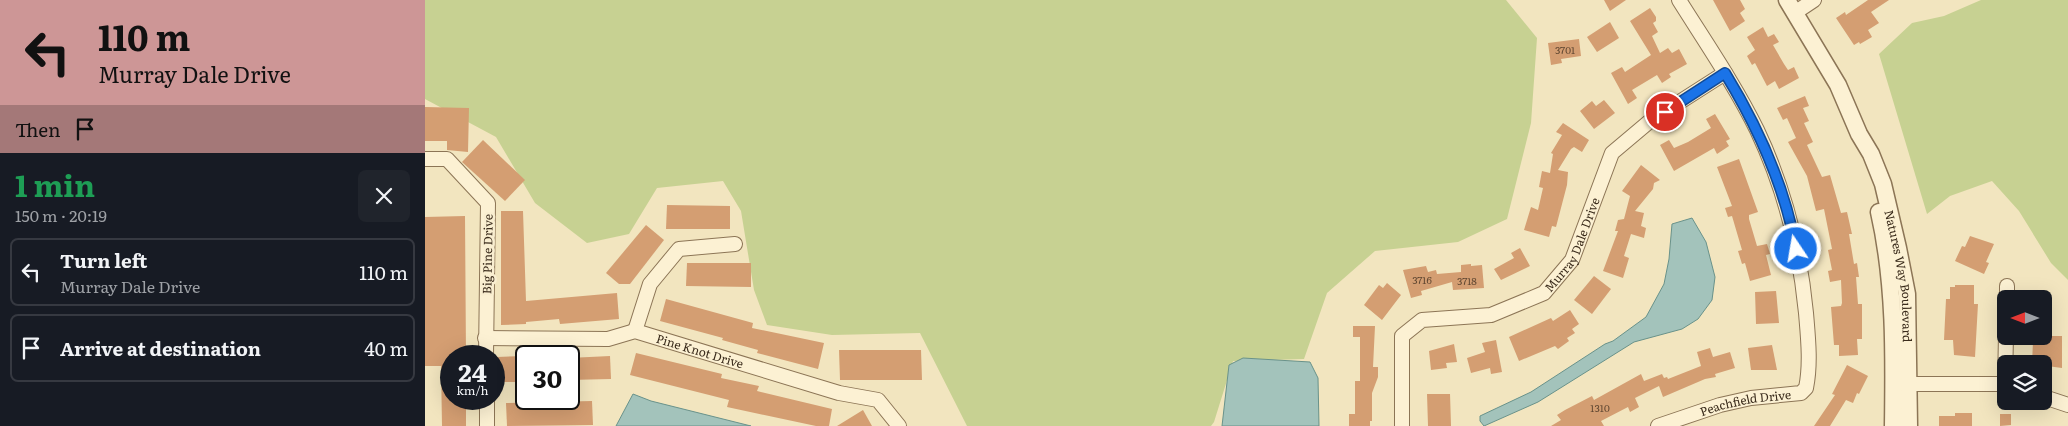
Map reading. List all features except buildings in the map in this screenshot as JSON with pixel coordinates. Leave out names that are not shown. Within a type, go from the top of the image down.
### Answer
[{"type":"street","name":"Peachfield Drive","points":[[1658,426],[1721,405],[1760,397],[1795,395],[1806,388],[1807,382],[1807,330],[1804,288],[1793,230],[1780,187],[1757,131],[1725,73],[1679,0]]},
{"type":"street","points":[[1791,6],[1814,0]]},
{"type":"street","name":"Natures Way Boulevard","points":[[1791,6],[1838,85],[1859,134],[1887,252],[1892,308],[1909,426]]},
{"type":"street","name":"Murray Dale Drive","points":[[1402,426],[1402,336],[1422,320],[1491,315],[1544,293],[1572,260],[1612,152],[1650,121],[1725,73]]},
{"type":"street","name":"Big Pine Drive","points":[[425,159],[447,159],[488,203],[485,345]]},
{"type":"street","points":[[485,338],[608,340],[635,331],[651,284],[679,249],[735,244]]},
{"type":"street","name":"Pine Knot Drive","points":[[635,331],[839,393],[878,400],[899,426]]},
{"type":"street","points":[[1902,384],[1997,383]]},
{"type":"street","name":"Natures Way Boulevard","points":[[1893,426],[1902,384]]},
{"type":"street","points":[[2052,400],[2068,405]]},
{"type":"street","points":[[487,410],[487,426]]},
{"type":"green space","points":[[425,0],[1506,0],[1537,38],[1531,123],[1507,219],[1458,242],[1375,251],[1327,293],[1304,359],[1233,361],[1214,422],[1211,426],[967,426],[920,333],[832,335],[767,325],[754,290],[741,211],[723,181],[657,188],[629,234],[587,243],[535,203],[496,137],[425,99]]},
{"type":"green space","points":[[1981,0],[2068,0],[2068,280],[2051,263],[2019,211],[1992,181],[1950,196],[1927,214],[1879,54],[1912,23],[1944,16]]},
{"type":"water","points":[[1692,218],[1706,242],[1715,277],[1712,300],[1698,319],[1682,329],[1634,342],[1538,402],[1484,426],[1480,421],[1480,416],[1531,392],[1605,344],[1613,341],[1646,317],[1664,284],[1669,259],[1672,224]]},
{"type":"water","points":[[1243,358],[1310,362],[1318,378],[1319,426],[1222,426],[1229,365]]},
{"type":"water","points":[[633,394],[651,401],[751,426],[616,426]]},
{"type":"route","points":[[1665,112],[1725,73],[1757,131],[1780,187],[1793,230],[1796,249]]}]
